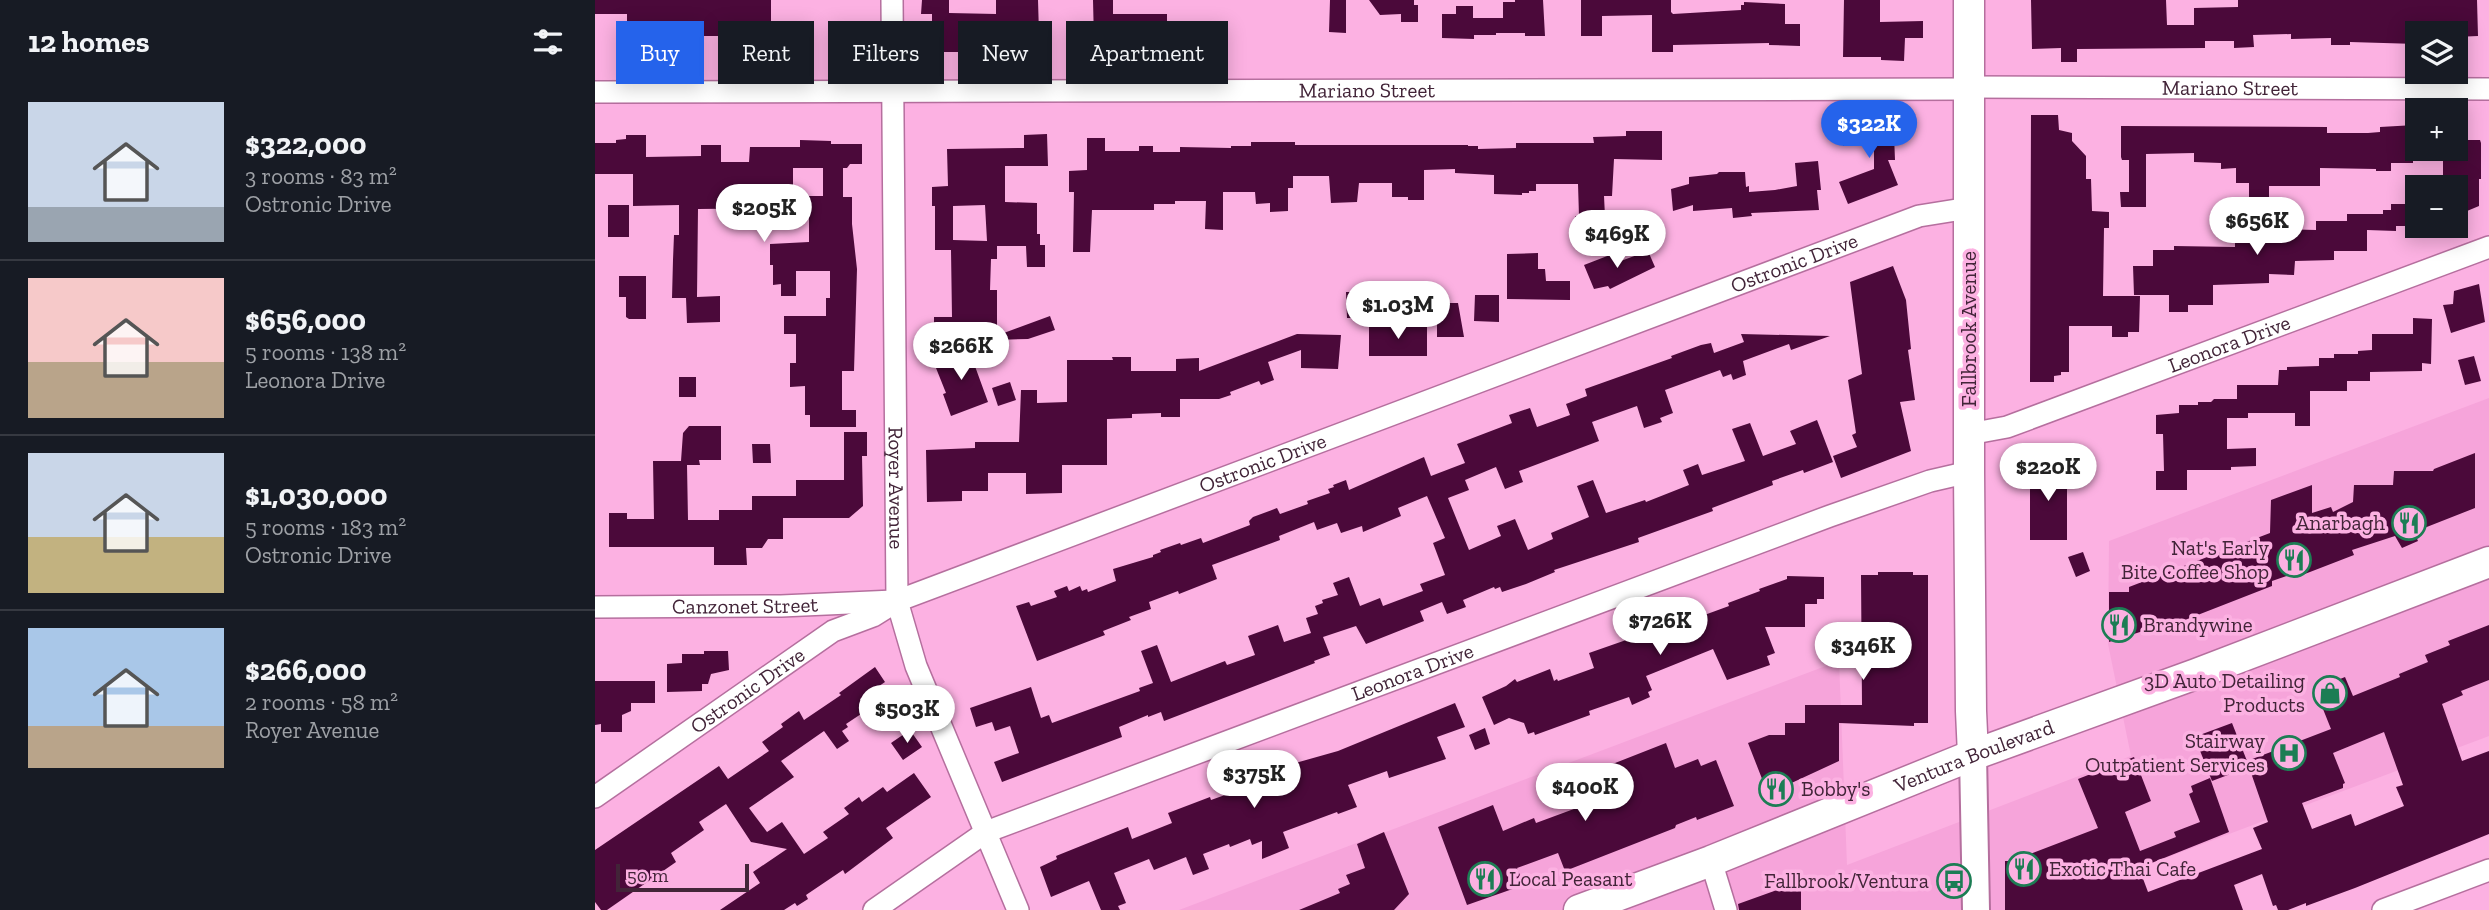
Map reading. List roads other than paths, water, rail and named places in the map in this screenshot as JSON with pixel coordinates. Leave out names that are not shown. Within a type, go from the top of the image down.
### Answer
[{"type":"main road","name":"Fallbrook Avenue","points":[[1969,0],[1969,472],[1973,755]]},
{"type":"main road","name":"Ventura Boulevard","points":[[1579,910],[1711,861],[1973,755],[2196,674],[2489,562]]},
{"type":"street","name":"Royer Avenue","points":[[892,0],[897,601],[916,666],[1018,910]]},
{"type":"street","name":"Mariano Street","points":[[595,92],[2489,89]]},
{"type":"street","name":"Ostronic Drive","points":[[595,797],[833,631],[873,616],[897,601],[1919,216],[1969,208]]},
{"type":"street","name":"Leonora Drive","points":[[1969,434],[2007,427],[2489,247]]},
{"type":"street","name":"Leonora Drive","points":[[874,910],[986,832],[1830,516],[1930,481],[1969,472]]},
{"type":"street","name":"Canzonet Street","points":[[595,607],[781,606],[897,601]]},
{"type":"street","name":"Fallbrook Avenue","points":[[1973,755],[1976,910]]},
{"type":"street","points":[[1711,861],[1726,910]]},
{"type":"street","points":[[2383,910],[2489,870]]},
{"type":"place","name":"Anarbagh","points":[[2409,523]]},
{"type":"place","name":"Nat's Early Bite Coffee Shop","points":[[2294,560]]},
{"type":"place","name":"Brandywine","points":[[2119,625]]},
{"type":"place","name":"3D Auto Detailing Products","points":[[2330,693]]},
{"type":"place","name":"Stairway Outpatient Services","points":[[2289,753]]},
{"type":"place","name":"Bobby's","points":[[1776,789]]},
{"type":"place","name":"Exotic Thai Cafe","points":[[2024,869]]},
{"type":"place","name":"Local Peasant","points":[[1485,879]]},
{"type":"place","name":"Fallbrook/Ventura","points":[[1954,881]]}]
